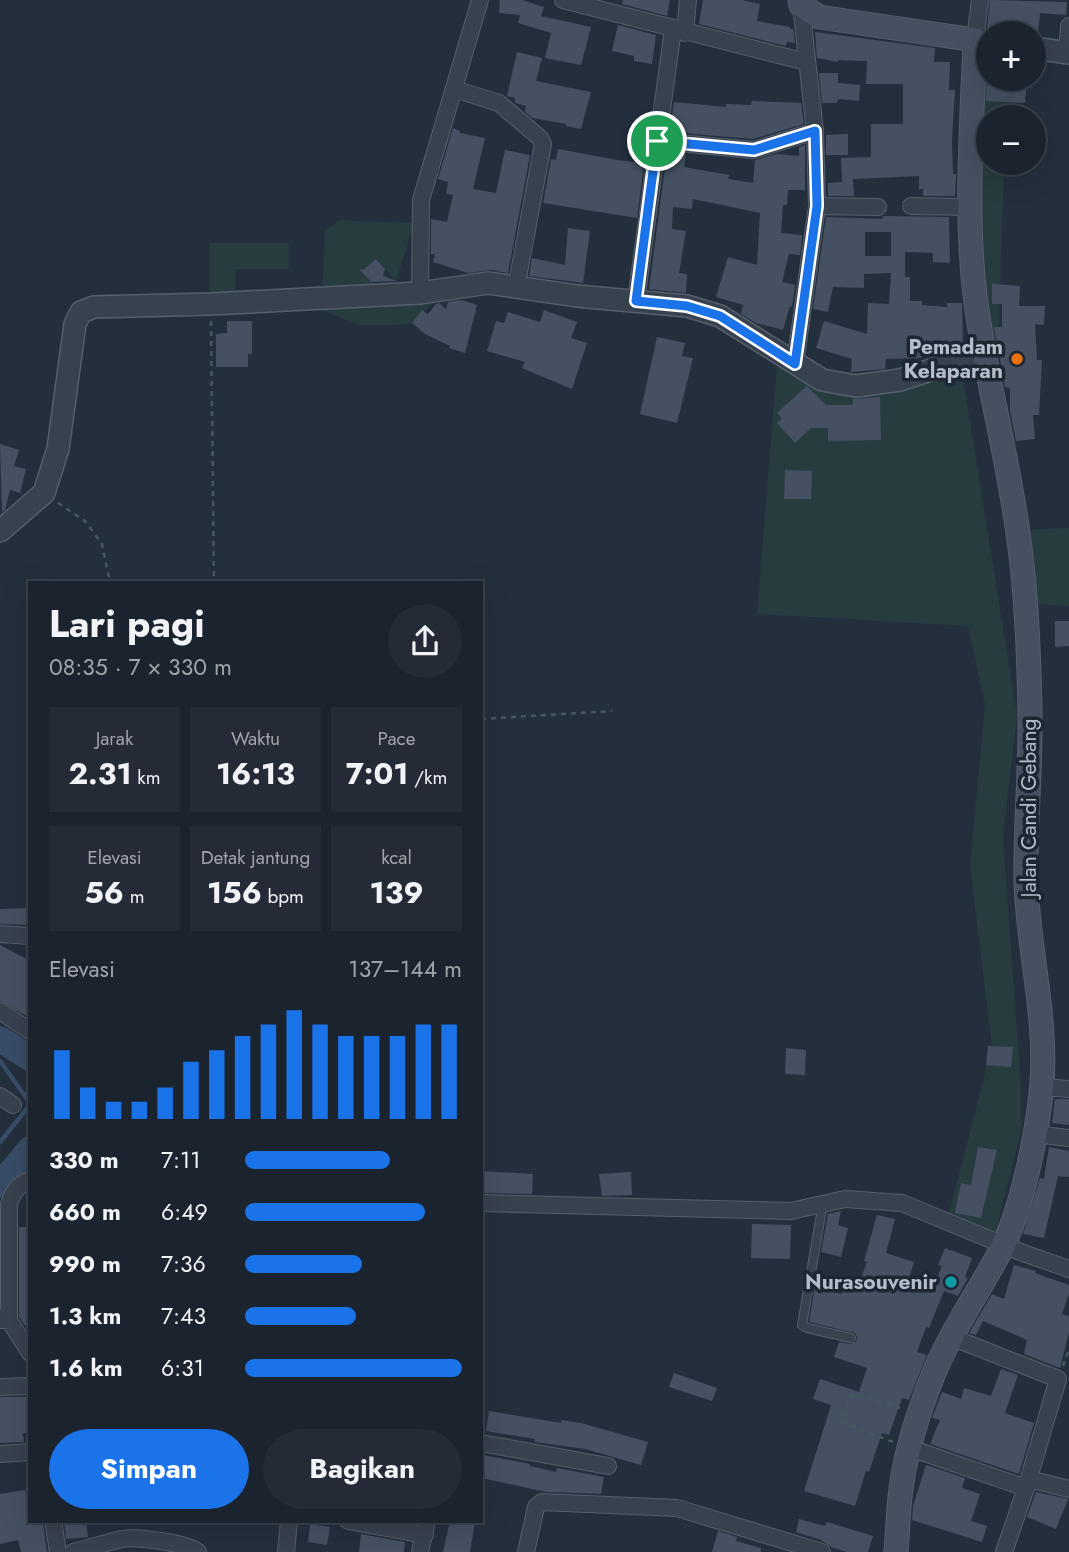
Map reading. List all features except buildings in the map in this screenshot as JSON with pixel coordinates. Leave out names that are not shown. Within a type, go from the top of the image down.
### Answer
[{"type":"main road","points":[[800,3],[819,16],[976,40]]},
{"type":"main road","name":"Jalan Candi Gebang","points":[[896,1552],[902,1482],[932,1378],[951,1337],[1003,1245],[1017,1204],[1035,1134],[1043,1056],[1026,881],[1030,711],[1020,549],[975,292],[971,207],[979,91]]},
{"type":"street","points":[[420,293],[421,200],[480,0]]},
{"type":"street","points":[[563,0],[806,62]]},
{"type":"street","points":[[636,301],[657,141],[679,31],[688,0]]},
{"type":"street","points":[[980,0],[981,21]]},
{"type":"street","points":[[795,364],[817,206],[815,131],[800,3]]},
{"type":"street","points":[[1046,50],[1068,53],[1069,26]]},
{"type":"street","points":[[454,89],[499,103],[540,138],[543,144],[516,288]]},
{"type":"street","points":[[657,141],[754,150],[815,131]]},
{"type":"street","points":[[817,206],[878,207]]},
{"type":"street","points":[[911,206],[971,207]]},
{"type":"street","points":[[0,531],[44,493],[58,449],[75,324],[81,312],[94,307],[420,293],[488,283],[577,296],[687,306],[720,316],[821,380],[856,386],[900,380],[984,353]]},
{"type":"street","points":[[0,934],[28,936]]},
{"type":"street","points":[[0,1011],[28,1030]]},
{"type":"street","points":[[1041,1087],[1069,1089]]},
{"type":"street","points":[[1035,1134],[1069,1138]]},
{"type":"street","points":[[28,1181],[16,1189],[9,1204],[3,1319],[28,1350]]},
{"type":"street","points":[[483,1203],[790,1211],[845,1199],[902,1203],[1069,1269]]},
{"type":"street","points":[[951,1337],[1058,1379],[1028,1484],[1004,1552]]},
{"type":"street","points":[[0,1387],[28,1386]]},
{"type":"street","points":[[483,1443],[608,1466]]},
{"type":"street","points":[[910,1448],[1028,1484],[1069,1489]]},
{"type":"street","points":[[0,1454],[28,1452]]},
{"type":"street","points":[[526,1552],[536,1507],[542,1502],[677,1508],[821,1552]]},
{"type":"street","points":[[53,1523],[58,1552]]},
{"type":"street","points":[[286,1552],[289,1523]]},
{"type":"street","points":[[370,1523],[426,1528],[420,1552]]},
{"type":"street","points":[[73,1552],[163,1542],[191,1547],[198,1552]]},
{"type":"lane","points":[[823,1203],[802,1325],[851,1338]]},
{"type":"path","points":[[211,303],[214,581]]},
{"type":"path","points":[[44,493],[85,521],[102,544],[110,581]]},
{"type":"path","points":[[483,719],[612,711]]},
{"type":"path","points":[[910,1448],[844,1423],[842,1418],[851,1396],[855,1394],[920,1414]]},
{"type":"green space","points":[[967,43],[976,45],[976,91],[1007,91],[1006,105],[976,105],[976,175],[1004,175],[999,324],[1001,354],[974,351]]},
{"type":"green space","points":[[339,220],[414,223],[396,281],[376,259],[362,272],[382,294],[322,292],[325,231]]},
{"type":"green space","points":[[210,243],[289,243],[289,269],[236,269],[235,291],[210,291]]},
{"type":"green space","points":[[401,296],[434,302],[410,324],[393,325],[358,325],[310,305]]},
{"type":"green space","points":[[777,364],[809,383],[961,365],[1017,715],[1003,837],[1021,1086],[1021,1132],[994,1238],[946,1225],[992,1047],[970,865],[985,705],[968,626],[757,614]]},
{"type":"green space","points":[[1069,528],[1069,606],[1035,604],[1020,530]]},
{"type":"waterway","points":[[0,1039],[28,1057]]},
{"type":"waterway","points":[[0,1061],[28,1100]]},
{"type":"waterway","points":[[0,1142],[28,1107]]},
{"type":"waterway","points":[[0,1185],[28,1151]]},
{"type":"place","name":"Pemadam Kelaparan","points":[[1017,359]]},
{"type":"place","name":"Nurasouvenir","points":[[951,1282]]},
{"type":"route","points":[[815,131],[817,206],[795,364],[720,316],[687,306],[636,301],[657,141],[761,150],[815,131]]}]
